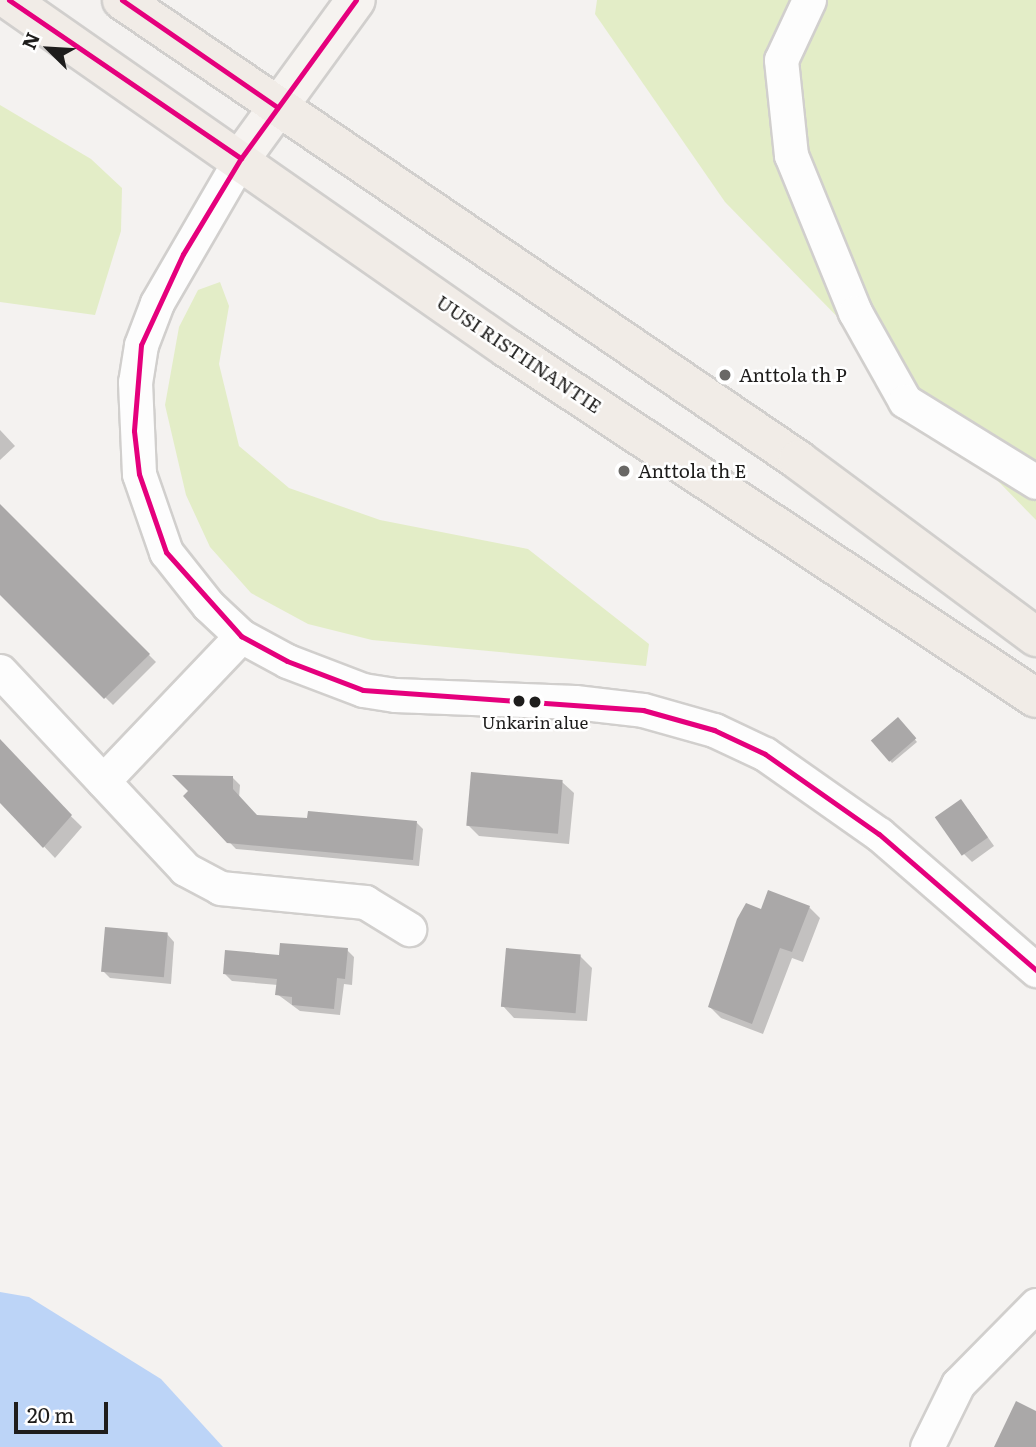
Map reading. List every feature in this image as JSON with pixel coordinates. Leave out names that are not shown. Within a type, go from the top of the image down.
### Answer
[{"type":"highway","name":"UUSI RISTIINANTIE","points":[[9,0],[241,158],[519,355],[1036,698]]},
{"type":"highway","points":[[122,0],[798,460],[1036,637]]},
{"type":"main road","points":[[241,158],[356,0]]},
{"type":"street","points":[[809,0],[781,60],[790,155],[855,312],[905,401],[1036,482]]},
{"type":"street","points":[[241,158],[157,303],[141,345],[134,431],[139,474],[166,552],[208,605],[241,636],[287,661],[363,690],[394,695],[575,702],[643,710],[714,730],[765,754],[879,834],[1036,970]]},
{"type":"street","points":[[103,781],[241,636]]},
{"type":"street","points":[[0,671],[185,869],[220,888],[365,902],[409,929]]},
{"type":"street","points":[[928,1447],[958,1384],[1036,1305]]},
{"type":"green space","points":[[597,0],[1036,0],[1036,520],[725,202],[595,14]]},
{"type":"green space","points":[[0,105],[91,159],[122,188],[121,231],[95,315],[0,302]]},
{"type":"green space","points":[[220,282],[229,306],[219,364],[239,446],[289,488],[380,520],[528,549],[649,644],[646,666],[372,640],[308,624],[251,593],[210,547],[186,495],[165,405],[179,327],[198,290]]},
{"type":"water","points":[[0,1292],[29,1297],[161,1379],[223,1447],[0,1447]]},
{"type":"building","points":[[0,504],[150,654],[104,699],[0,595]]},
{"type":"building","points":[[898,717],[916,738],[889,762],[871,741]]},
{"type":"building","points":[[0,739],[72,815],[43,848],[0,803]]},
{"type":"building","points":[[471,772],[563,780],[558,834],[466,826]]},
{"type":"building","points":[[172,775],[233,776],[233,789],[257,815],[307,818],[308,811],[417,821],[413,860],[227,843],[183,796],[188,791]]},
{"type":"building","points":[[961,799],[988,838],[962,856],[935,817]]},
{"type":"building","points":[[768,890],[810,906],[792,952],[780,948],[752,1024],[708,1007],[737,919],[746,903],[761,909]]},
{"type":"building","points":[[105,927],[168,932],[164,977],[101,972]]},
{"type":"building","points":[[280,943],[348,948],[345,979],[337,978],[334,1009],[292,1005],[292,997],[275,995],[277,979],[223,974],[225,950],[279,955]]},
{"type":"building","points":[[506,948],[581,955],[576,1013],[501,1007]]},
{"type":"building","points":[[1016,1401],[1036,1411],[1036,1447],[994,1447]]},
{"type":"transit line","points":[[9,0],[241,158]]},
{"type":"transit line","points":[[122,0],[277,107]]},
{"type":"transit line","points":[[356,0],[241,158],[183,254],[141,345],[134,431],[139,474],[166,552],[241,636],[287,661],[363,690],[643,710],[714,730],[765,754],[879,834],[1036,970]]},
{"type":"place","name":"Anttola th P","points":[[725,375]]},
{"type":"place","name":"Anttola th E","points":[[624,471]]},
{"type":"place","name":"Unkarin alue","points":[[535,702]]}]
